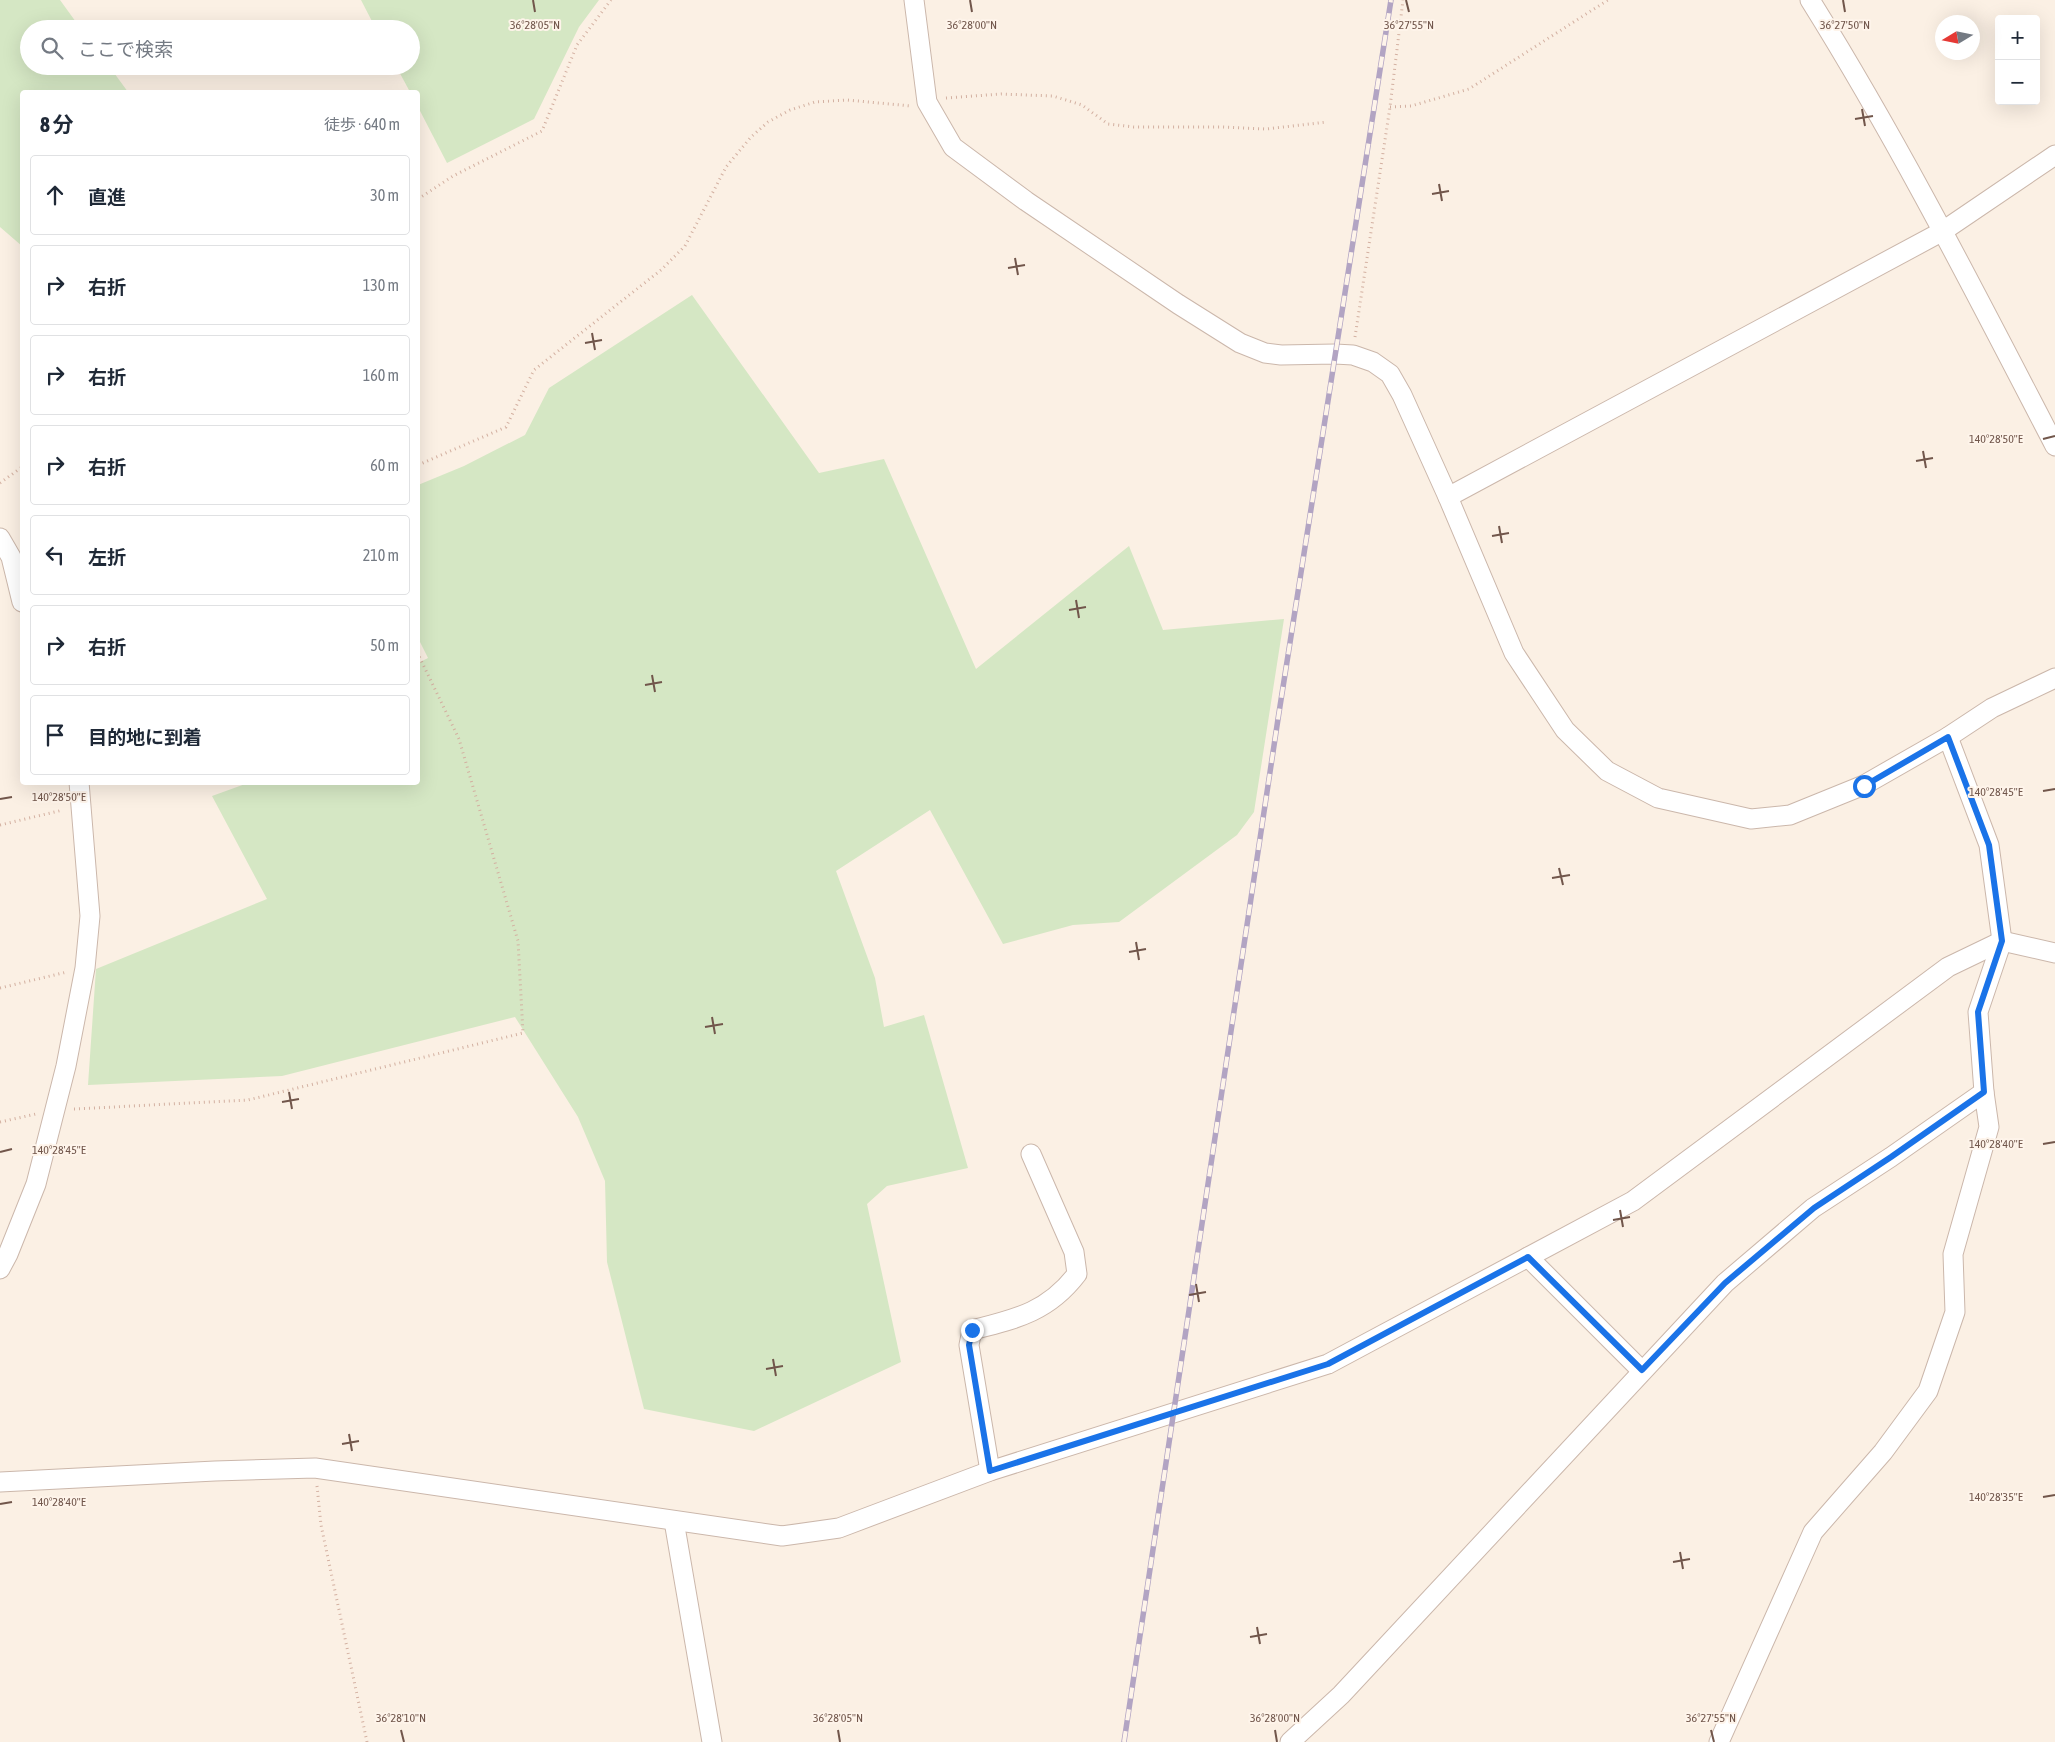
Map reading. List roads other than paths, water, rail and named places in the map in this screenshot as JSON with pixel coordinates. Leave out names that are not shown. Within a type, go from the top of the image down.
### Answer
[{"type":"street","points":[[914,0],[927,102],[953,147],[1026,201],[1178,304],[1240,343],[1265,353],[1281,355],[1353,355],[1374,362],[1390,374],[1402,395],[1448,497],[1514,653],[1565,730],[1607,771],[1658,798],[1751,819],[1790,814],[1864,786],[1948,737],[1992,708],[2055,678]]},
{"type":"street","points":[[1810,0],[1855,72],[1943,231],[2055,446]]},
{"type":"street","points":[[1448,497],[1943,231],[2055,155]]},
{"type":"street","points":[[0,538],[11,557],[20,594]]},
{"type":"street","points":[[1719,1742],[1813,1532],[1883,1452],[1928,1391],[1955,1312],[1953,1254],[1989,1127],[1984,1092],[1978,1012],[2002,941],[1989,845],[1948,737]]},
{"type":"street","points":[[0,1269],[8,1254],[36,1184],[66,1066],[85,968],[90,916],[79,785]]},
{"type":"street","points":[[0,1482],[315,1468],[674,1522],[782,1536],[839,1528],[990,1471],[1328,1364],[1633,1201],[1948,966],[2002,941],[2055,953]]},
{"type":"street","points":[[1290,1742],[1341,1695],[1725,1283],[1814,1208],[1984,1092]]},
{"type":"street","points":[[990,1471],[969,1345],[972,1330],[1018,1318],[1043,1306],[1064,1292],[1077,1274],[1074,1252],[1031,1154]]},
{"type":"street","points":[[1528,1257],[1642,1370]]},
{"type":"street","points":[[674,1522],[712,1742]]},
{"type":"railway","points":[[1124,1742],[1278,719],[1391,0]]}]
